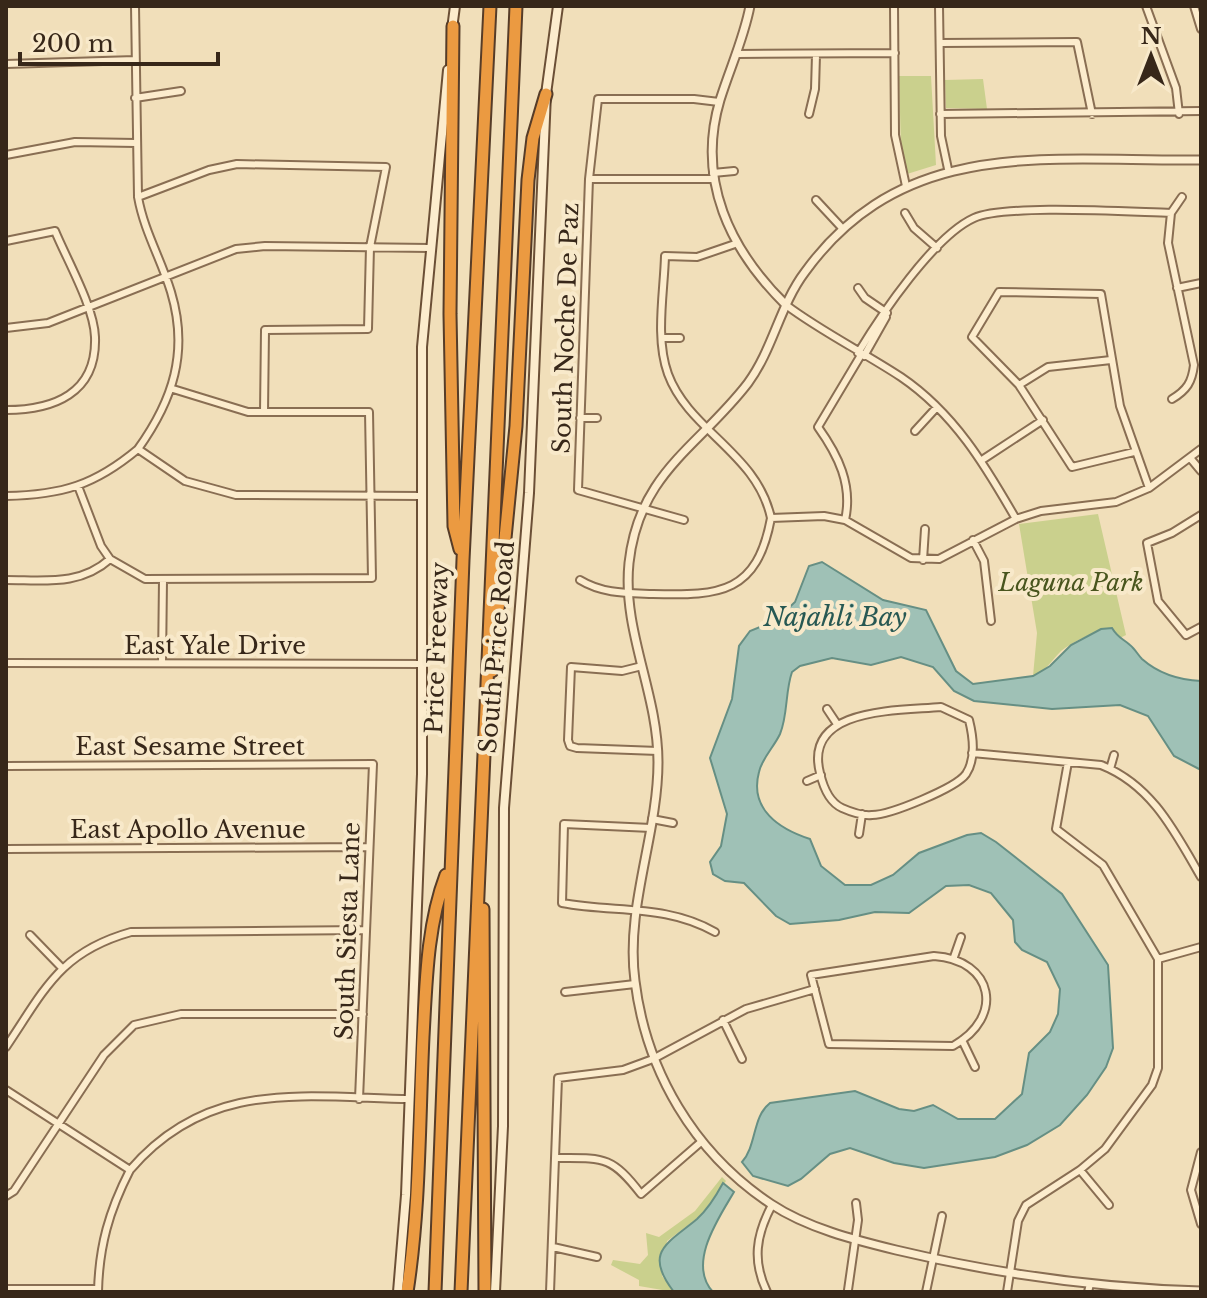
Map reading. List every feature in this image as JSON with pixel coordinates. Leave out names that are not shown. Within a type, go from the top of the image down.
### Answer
[{"type":"highway","name":"Price Freeway","points":[[435,1292],[450,863],[490,6]]},
{"type":"highway","name":"Price Freeway","points":[[461,1292],[516,6]]},
{"type":"highway","points":[[453,26],[450,314],[454,526],[463,560]]},
{"type":"highway","points":[[486,699],[496,657],[516,426],[528,180],[533,138],[546,94]]},
{"type":"highway","points":[[479,861],[485,935],[485,1292]]},
{"type":"highway","points":[[407,1292],[416,1209],[429,962],[437,898],[450,863]]},
{"type":"main road","points":[[398,1292],[410,1099],[423,664],[421,372],[430,248],[455,6]]},
{"type":"main road","name":"South Price Road","points":[[495,1292],[503,1126],[504,808],[528,505],[546,94],[558,6]]},
{"type":"street","points":[[6,496],[57,493],[109,473],[138,449],[157,423],[173,389],[180,356],[179,326],[165,277],[142,221],[138,197],[135,6]]},
{"type":"street","points":[[750,6],[719,102],[714,176],[735,244],[758,277],[786,305],[861,355],[901,377],[954,423],[982,460],[1016,519]]},
{"type":"street","points":[[894,6],[895,135],[906,186]]},
{"type":"street","points":[[939,6],[940,114],[948,169]]},
{"type":"street","points":[[1146,6],[1176,88],[1179,114]]},
{"type":"street","points":[[1194,6],[1201,29]]},
{"type":"street","points":[[940,43],[1077,42],[1092,114]]},
{"type":"street","points":[[737,54],[895,53]]},
{"type":"street","points":[[809,114],[815,89],[816,55]]},
{"type":"street","points":[[6,64],[135,60]]},
{"type":"street","points":[[135,98],[181,91]]},
{"type":"street","name":"South Noche De Paz","points":[[644,507],[578,490],[589,179],[598,99],[719,102]]},
{"type":"street","points":[[940,114],[1179,114],[1201,111]]},
{"type":"street","points":[[6,155],[75,142],[136,143]]},
{"type":"street","points":[[1201,160],[994,162],[948,169],[906,186],[865,209],[842,228],[801,276],[750,380],[665,472],[644,507],[630,557],[627,593],[651,701],[658,751],[652,823],[637,908],[633,951],[635,984],[653,1059],[701,1142],[772,1205],[855,1240],[933,1259],[1089,1288],[1201,1291]]},
{"type":"street","points":[[138,197],[209,170],[237,164],[386,167],[370,247],[368,329],[265,330],[264,412]]},
{"type":"street","points":[[589,179],[714,176],[734,171]]},
{"type":"street","points":[[1172,399],[1184,392],[1197,364],[1168,243],[1171,213],[1182,197]]},
{"type":"street","points":[[816,200],[842,228]]},
{"type":"street","points":[[845,520],[848,497],[843,472],[818,427],[887,313],[956,228],[976,217],[1004,212],[1171,213]]},
{"type":"street","points":[[905,213],[914,228],[937,248]]},
{"type":"street","points":[[6,241],[55,231],[87,308],[95,336],[83,382],[67,398],[43,408],[6,410]]},
{"type":"street","points":[[580,580],[599,589],[627,593],[710,594],[736,586],[756,565],[766,544],[771,518],[767,498],[755,476],[680,395],[669,377],[663,358],[665,256],[697,257],[735,244]]},
{"type":"street","points":[[6,328],[30,327],[87,308],[236,249],[430,248]]},
{"type":"street","points":[[1177,288],[1201,283]]},
{"type":"street","points":[[858,288],[865,298],[887,313]]},
{"type":"street","points":[[1134,452],[1072,467],[1019,385],[972,337],[999,292],[1101,294],[1111,360],[1134,452],[1149,488]]},
{"type":"street","points":[[662,338],[680,338]]},
{"type":"street","points":[[1019,385],[1048,367],[1111,360]]},
{"type":"street","points":[[78,486],[101,546],[110,559],[145,579],[372,578],[369,412],[264,412],[228,408],[173,389]]},
{"type":"street","points":[[915,431],[937,407]]},
{"type":"street","points":[[580,418],[597,418]]},
{"type":"street","points":[[982,460],[1043,420]]},
{"type":"street","points":[[138,449],[185,481],[236,495],[422,496]]},
{"type":"street","points":[[771,518],[824,516],[845,520],[894,549],[923,560],[939,559],[1016,519],[1041,511],[1116,502],[1149,488],[1201,449]]},
{"type":"street","points":[[1191,459],[1201,471]]},
{"type":"street","points":[[644,507],[684,520]]},
{"type":"street","points":[[1201,515],[1172,533],[1147,543],[1158,601],[1186,635],[1201,627]]},
{"type":"street","points":[[923,560],[925,529]]},
{"type":"street","points":[[973,540],[984,561],[991,621]]},
{"type":"street","points":[[6,580],[70,580],[93,574],[110,559]]},
{"type":"street","points":[[162,663],[163,580]]},
{"type":"street","name":"East Yale Drive","points":[[6,663],[423,664]]},
{"type":"street","points":[[642,666],[622,671],[571,667],[570,746],[658,751]]},
{"type":"street","points":[[941,707],[969,720],[972,753],[968,772],[958,783],[884,814],[862,814],[837,806],[825,789],[819,772],[826,736],[837,724],[858,715],[941,707]]},
{"type":"street","points":[[827,709],[837,724]]},
{"type":"street","points":[[972,753],[1110,769],[1136,783],[1153,800],[1201,877]]},
{"type":"street","points":[[1110,769],[1114,755]]},
{"type":"street","points":[[1007,1292],[1024,1202],[1080,1170],[1105,1149],[1152,1085],[1158,1068],[1158,959],[1103,865],[1056,829],[1068,762]]},
{"type":"street","name":"East Sesame Street","points":[[6,766],[373,764]]},
{"type":"street","name":"South Siesta Lane","points":[[359,1099],[373,764]]},
{"type":"street","points":[[807,781],[819,772]]},
{"type":"street","points":[[859,834],[862,814]]},
{"type":"street","points":[[673,823],[564,824],[562,903],[637,908],[697,922],[715,932]]},
{"type":"street","name":"East Apollo Avenue","points":[[6,849],[369,847]]},
{"type":"street","points":[[1192,861],[1201,856]]},
{"type":"street","points":[[6,1047],[62,968],[100,940],[131,932],[366,930]]},
{"type":"street","points":[[30,935],[62,968]]},
{"type":"street","points":[[954,957],[961,937]]},
{"type":"street","points":[[1158,959],[1201,947]]},
{"type":"street","points":[[934,956],[954,957],[976,972],[986,999],[979,1027],[953,1046],[829,1044],[815,989],[811,975],[934,956]]},
{"type":"street","points":[[565,992],[635,984]]},
{"type":"street","points":[[550,1292],[558,1078],[623,1070],[653,1059],[746,1009],[815,989]]},
{"type":"street","points":[[6,1196],[14,1191],[104,1055],[134,1025],[181,1014],[363,1014]]},
{"type":"street","points":[[723,1020],[742,1059]]},
{"type":"street","points":[[962,1040],[975,1067]]},
{"type":"street","points":[[6,1090],[130,1170]]},
{"type":"street","points":[[6,1289],[98,1290],[101,1238],[113,1203],[130,1170],[168,1132],[213,1108],[262,1099],[410,1099]]},
{"type":"street","points":[[555,1158],[609,1161],[623,1171],[641,1194],[701,1142]]},
{"type":"street","points":[[1201,1152],[1191,1190],[1201,1224]]},
{"type":"street","points":[[1080,1170],[1109,1205]]},
{"type":"street","points":[[848,1290],[856,1203]]},
{"type":"street","points":[[767,1292],[756,1260],[761,1224],[772,1205]]},
{"type":"street","points":[[926,1292],[942,1216]]},
{"type":"street","points":[[553,1247],[597,1257]]},
{"type":"green space","points":[[899,76],[931,76],[936,165],[907,174],[901,149]]},
{"type":"green space","points":[[983,79],[987,109],[946,108],[945,80]]},
{"type":"green space","name":"Laguna Park","points":[[1098,514],[1126,635],[1118,639],[1101,630],[1091,634],[1065,648],[1033,676],[1037,633],[1019,524]]},
{"type":"green space","points":[[722,1177],[726,1181],[700,1216],[667,1241],[662,1276],[674,1292],[639,1286],[639,1280],[611,1265],[613,1260],[640,1264],[648,1255],[646,1233],[659,1237],[695,1211]]},
{"type":"water","name":"Najahli Bay","points":[[822,562],[883,600],[926,610],[956,671],[973,684],[1033,676],[1050,666],[1071,645],[1101,629],[1112,628],[1155,669],[1178,678],[1201,681],[1201,770],[1174,756],[1148,716],[1120,705],[1052,709],[974,701],[954,691],[933,667],[901,657],[871,665],[832,658],[800,666],[792,672],[783,727],[759,772],[758,797],[769,816],[788,830],[810,839],[821,866],[845,885],[871,885],[893,875],[919,853],[967,835],[981,833],[996,842],[1062,894],[1108,965],[1113,1048],[1106,1067],[1087,1095],[1060,1125],[1027,1145],[995,1157],[924,1168],[894,1163],[850,1148],[830,1154],[788,1186],[753,1176],[742,1162],[760,1116],[770,1103],[855,1091],[899,1109],[914,1111],[933,1105],[958,1119],[995,1119],[1022,1094],[1029,1053],[1050,1032],[1058,1014],[1060,989],[1047,962],[1022,950],[1015,942],[1013,920],[991,893],[969,885],[946,886],[909,913],[875,912],[839,920],[790,924],[776,916],[744,883],[725,881],[713,874],[710,862],[721,846],[727,814],[710,758],[732,699],[739,646],[750,631],[775,621],[795,602],[809,566]]},
{"type":"water","points":[[723,1183],[734,1192],[713,1228],[704,1255],[706,1281],[713,1292],[674,1292],[660,1267],[663,1250],[705,1211]]}]
